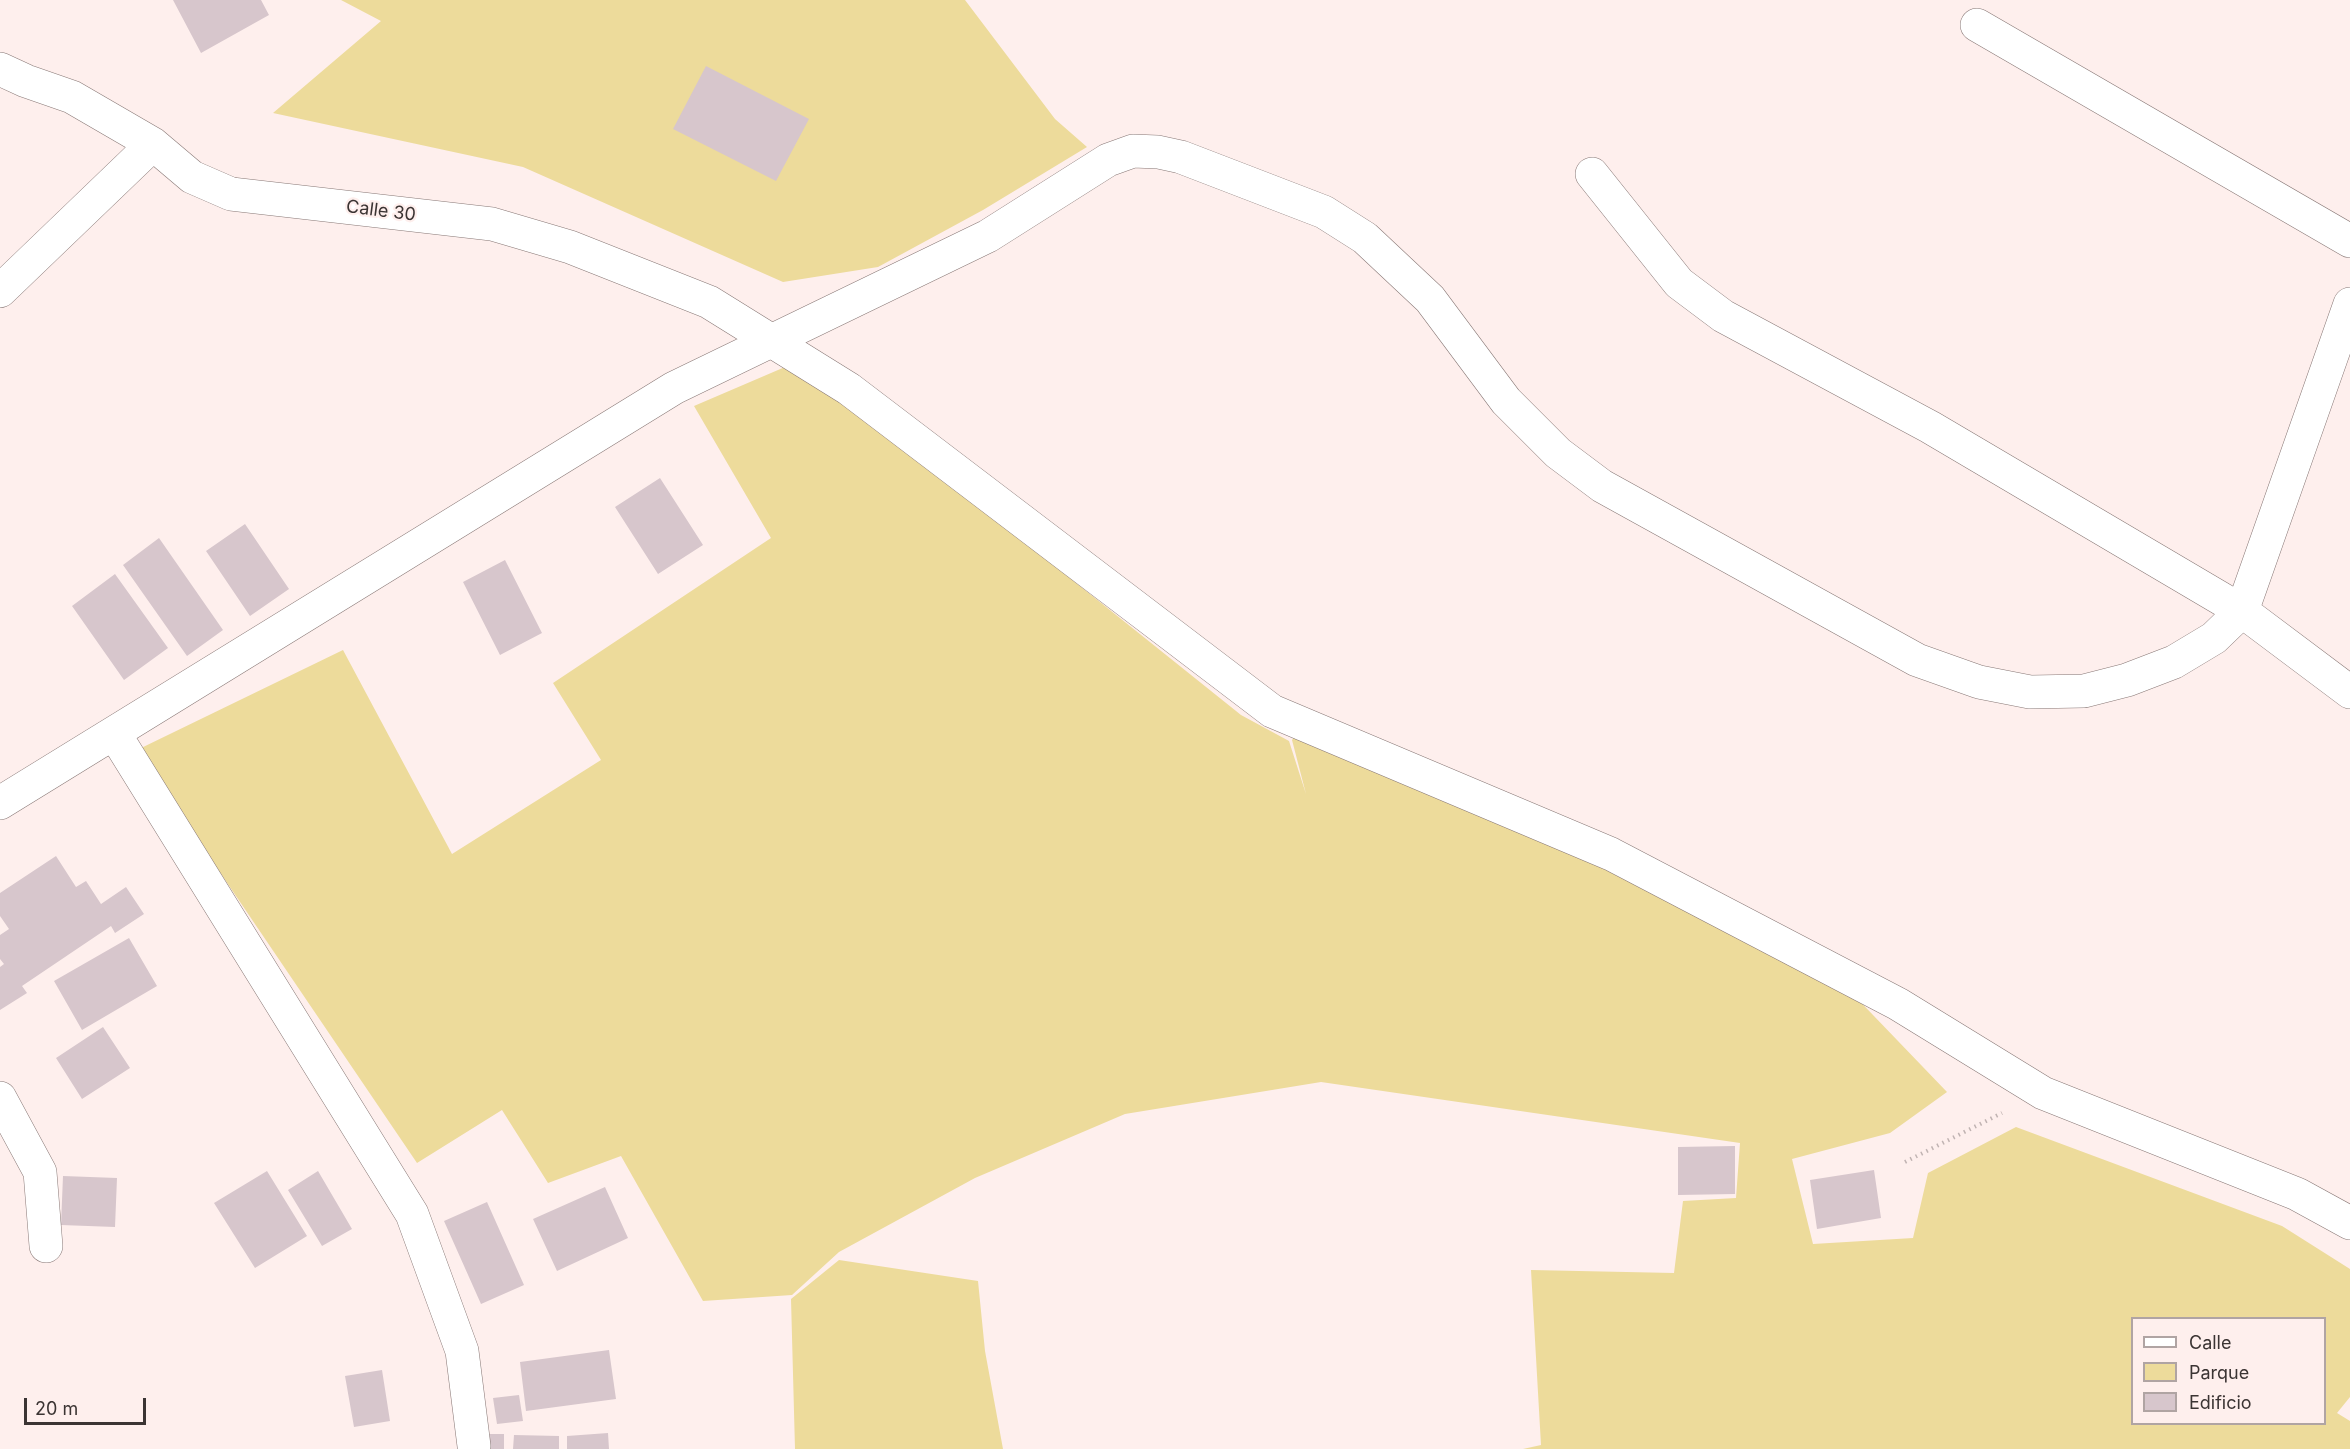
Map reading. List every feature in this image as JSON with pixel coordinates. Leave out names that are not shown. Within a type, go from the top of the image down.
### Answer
[{"type":"street","points":[[1977,25],[2350,241]]},
{"type":"street","name":"Calle 30","points":[[9,82],[72,97],[153,144],[192,177],[231,194],[492,224],[570,247],[709,302],[778,338],[849,389],[1272,711],[1611,854],[1898,1004],[2043,1093],[2297,1194],[2350,1224]]},
{"type":"street","points":[[0,291],[153,144]]},
{"type":"street","points":[[0,803],[674,388],[872,295],[988,236],[1108,160],[1133,151],[1158,152],[1181,157],[1324,212],[1365,238],[1431,299],[1506,401],[1558,453],[1602,486],[1917,660],[1979,682],[2030,692],[2084,691],[2127,680],[2174,662],[2214,638],[2242,611],[2350,304]]},
{"type":"street","points":[[1592,174],[1679,283],[1723,316],[1930,427],[2242,611],[2350,692]]},
{"type":"street","points":[[114,733],[412,1214],[462,1351],[474,1446]]},
{"type":"street","points":[[0,1098],[40,1172],[46,1246]]},
{"type":"path","points":[[1905,1162],[2043,1093]]},
{"type":"green space","points":[[341,0],[965,0],[1055,119],[1087,147],[983,210],[878,267],[783,282],[523,167],[273,113],[381,21]]},
{"type":"green space","points":[[799,361],[1241,715],[1289,741],[1306,794],[1292,740],[1304,722],[1641,861],[1848,989],[1947,1092],[1890,1133],[1792,1159],[1813,1244],[1913,1238],[1928,1173],[2016,1127],[2282,1226],[2350,1269],[2350,1397],[2337,1413],[2350,1421],[2350,1449],[1523,1449],[1541,1445],[1531,1270],[1674,1273],[1683,1201],[1736,1198],[1740,1143],[1321,1082],[1125,1114],[975,1178],[839,1252],[792,1295],[703,1301],[621,1156],[548,1183],[502,1110],[417,1163],[137,750],[343,650],[452,854],[601,760],[553,683],[771,538],[694,406]]},
{"type":"green space","points":[[839,1260],[978,1281],[985,1351],[1003,1449],[795,1449],[791,1299]]},
{"type":"building","points":[[173,0],[261,0],[269,15],[201,53]]},
{"type":"building","points":[[706,66],[809,119],[776,181],[673,129]]},
{"type":"building","points":[[660,478],[703,545],[658,574],[615,507]]},
{"type":"building","points":[[245,524],[289,589],[250,616],[206,551]]},
{"type":"building","points":[[159,538],[223,630],[187,656],[123,565]]},
{"type":"building","points":[[505,560],[542,633],[500,655],[463,582]]},
{"type":"building","points":[[115,574],[168,648],[124,680],[72,606]]},
{"type":"building","points":[[56,856],[76,887],[86,881],[101,904],[126,887],[144,914],[115,933],[111,926],[22,986],[27,993],[0,1010],[0,967],[4,964],[0,959],[0,935],[9,929],[0,916],[0,893]]},
{"type":"building","points":[[129,938],[157,986],[82,1030],[54,981]]},
{"type":"building","points":[[103,1027],[130,1068],[82,1099],[56,1058]]},
{"type":"building","points":[[1735,1146],[1735,1194],[1678,1195],[1678,1147]]},
{"type":"building","points":[[1874,1170],[1881,1218],[1817,1229],[1810,1180]]},
{"type":"building","points":[[267,1171],[307,1236],[255,1268],[214,1203]]},
{"type":"building","points":[[318,1171],[352,1229],[322,1246],[288,1190]]},
{"type":"building","points":[[63,1176],[117,1178],[115,1227],[61,1225]]},
{"type":"building","points":[[605,1187],[628,1238],[557,1271],[533,1219]]},
{"type":"building","points":[[487,1202],[524,1285],[481,1304],[444,1221]]},
{"type":"building","points":[[609,1350],[616,1399],[526,1411],[520,1362]]},
{"type":"building","points":[[382,1370],[390,1421],[354,1427],[345,1376]]},
{"type":"building","points":[[519,1395],[523,1421],[497,1424],[493,1398]]},
{"type":"building","points":[[608,1433],[609,1449],[567,1449],[567,1436]]},
{"type":"building","points":[[486,1434],[504,1434],[504,1449],[486,1449]]},
{"type":"building","points":[[514,1435],[559,1436],[559,1449],[513,1449]]}]
